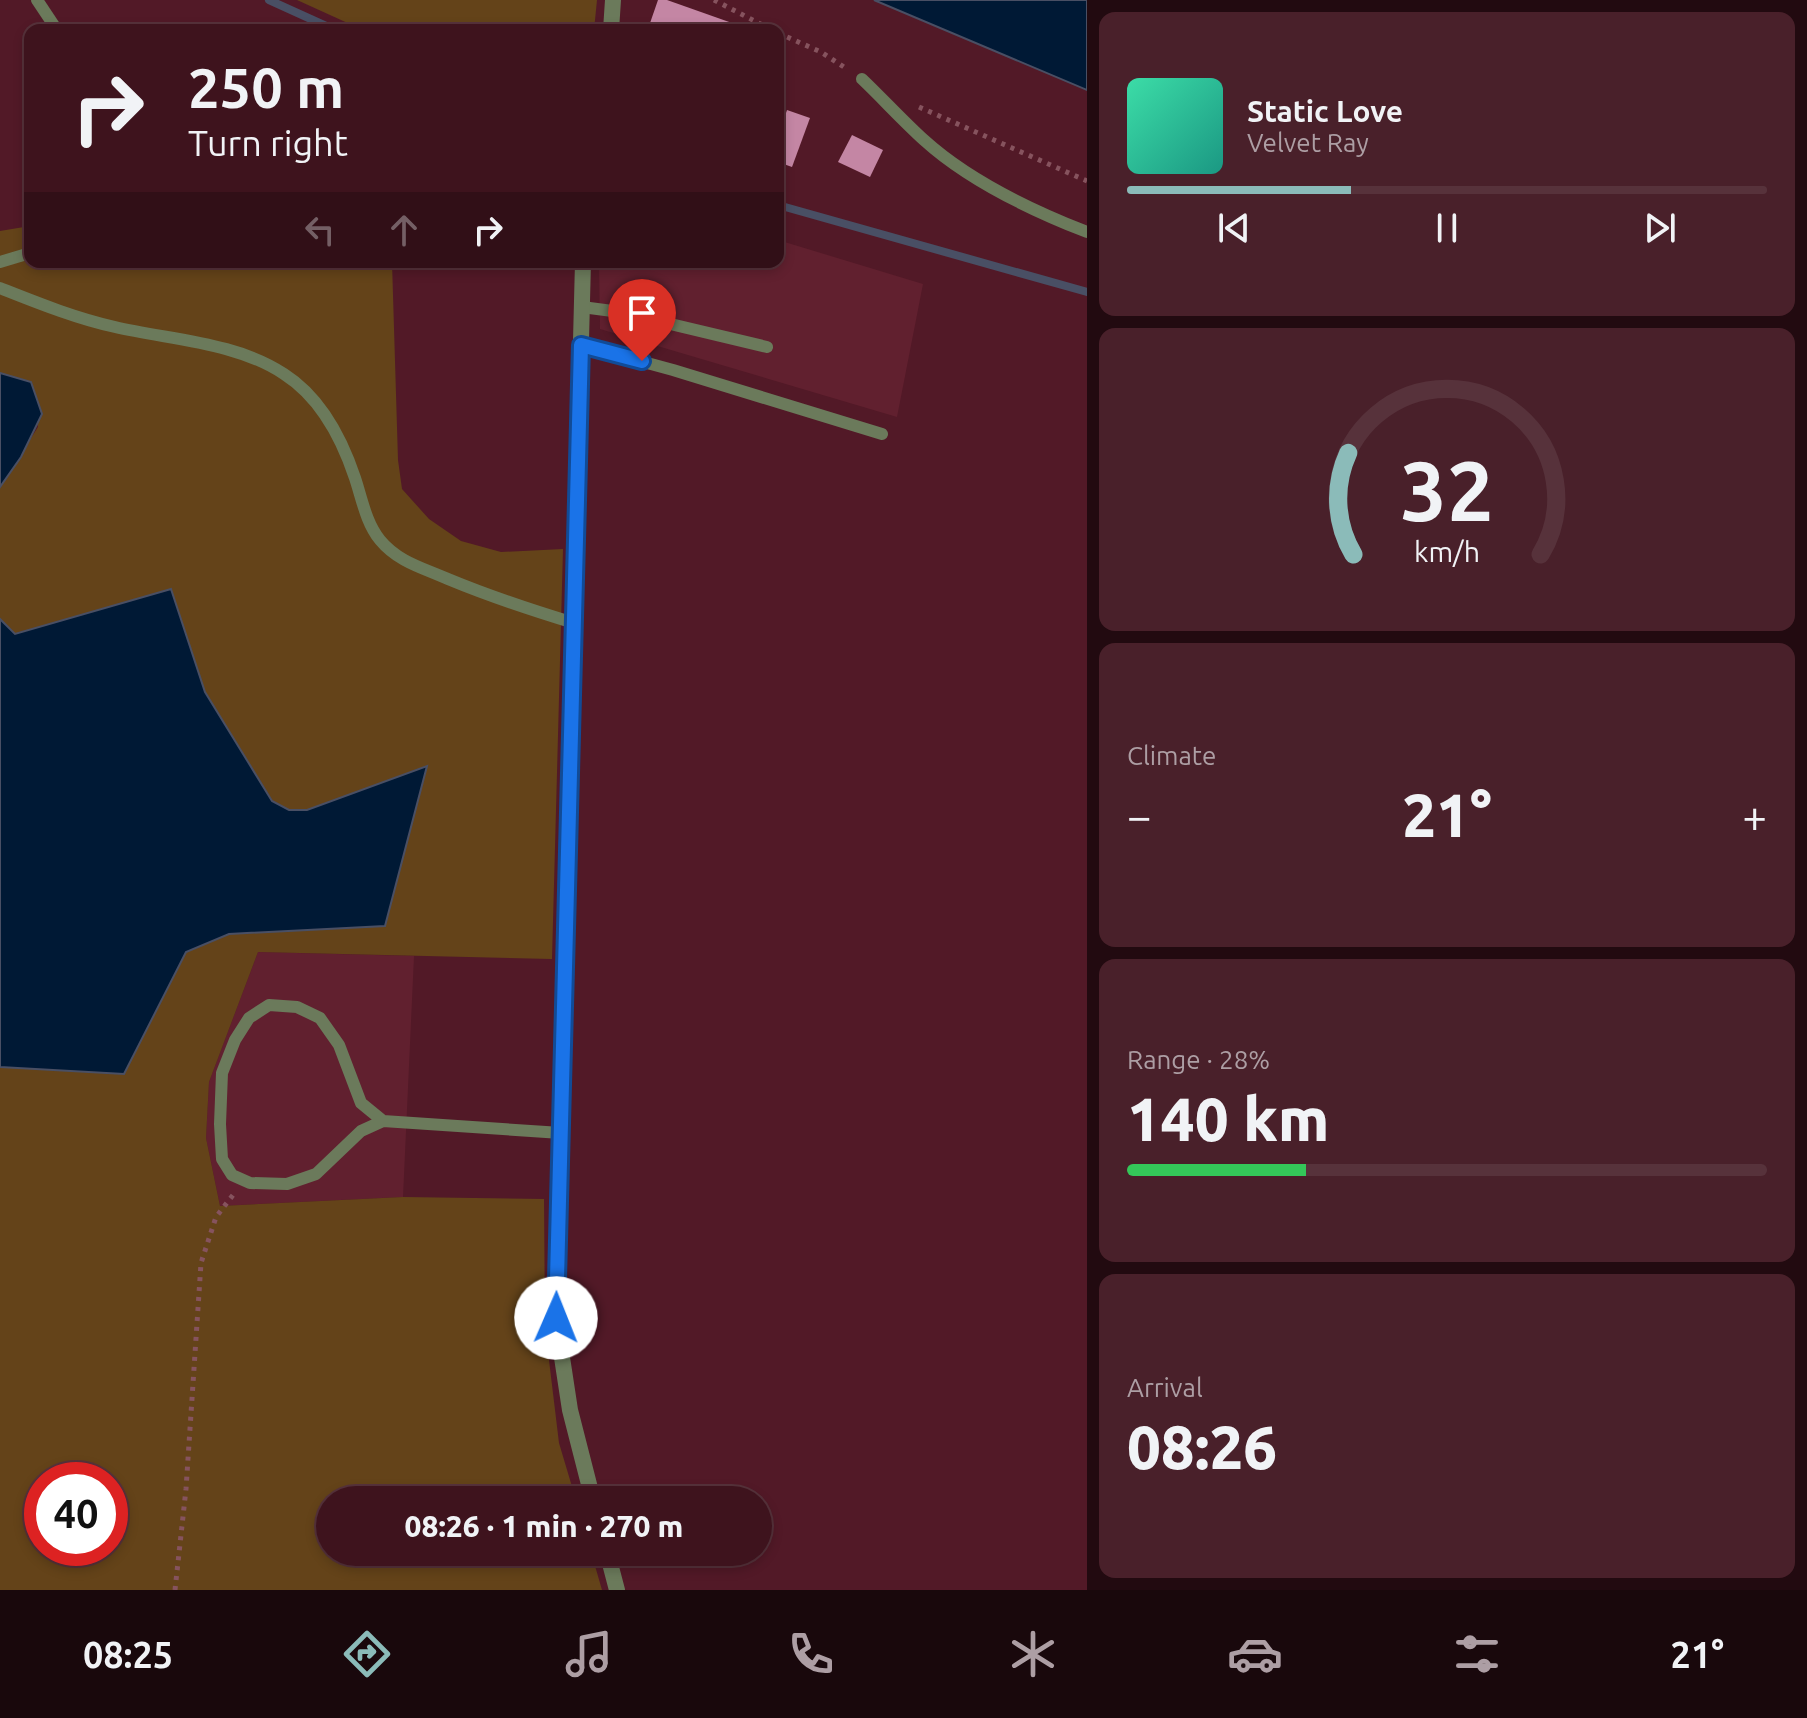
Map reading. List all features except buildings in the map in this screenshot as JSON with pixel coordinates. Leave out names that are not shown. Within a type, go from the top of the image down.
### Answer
[{"type":"street","points":[[611,24],[613,0]]},
{"type":"street","points":[[583,268],[556,1318],[570,1410],[589,1486]]},
{"type":"street","points":[[611,1566],[617,1590]]},
{"type":"lane","points":[[37,0],[53,24]]},
{"type":"lane","points":[[862,79],[926,143],[991,187],[1087,232]]},
{"type":"lane","points":[[0,262],[24,255]]},
{"type":"lane","points":[[0,288],[77,318],[219,348],[259,360],[285,375],[305,391],[334,430],[354,475],[367,518],[388,549],[405,562],[504,602],[574,623]]},
{"type":"lane","points":[[582,307],[620,312],[767,347]]},
{"type":"lane","points":[[581,345],[882,434]]},
{"type":"lane","points":[[383,1121],[361,1103],[339,1045],[320,1018],[297,1007],[269,1005],[249,1018],[235,1040],[222,1073],[220,1124],[222,1159],[232,1175],[250,1183],[287,1184],[316,1174],[361,1131],[383,1121],[561,1133]]},
{"type":"path","points":[[714,0],[760,24]]},
{"type":"path","points":[[784,36],[821,52],[862,79]]},
{"type":"path","points":[[912,103],[1087,181]]},
{"type":"path","points":[[175,1590],[186,1489],[201,1263],[216,1217],[229,1198],[250,1183]]},
{"type":"shaded area","points":[[297,0],[597,0],[595,24],[350,24]]},
{"type":"shaded area","points":[[24,227],[24,268],[392,268],[398,460],[402,489],[429,519],[461,541],[501,552],[563,549],[552,959],[258,952],[209,1082],[206,1138],[220,1206],[403,1197],[544,1199],[545,1327],[559,1443],[572,1486],[316,1486],[316,1566],[595,1566],[602,1590],[0,1590],[0,1067],[124,1074],[186,952],[229,934],[385,926],[427,766],[307,810],[289,810],[272,800],[205,692],[171,589],[14,634],[0,619],[0,487],[38,427],[31,382],[0,373],[0,231]]},
{"type":"shaded area","points":[[784,242],[923,284],[897,417],[600,329],[599,268],[784,268]]},
{"type":"shaded area","points":[[258,952],[414,956],[403,1197],[220,1206],[206,1138],[209,1082]]},
{"type":"water","points":[[874,0],[1087,0],[1087,90]]},
{"type":"water","points":[[0,373],[31,382],[42,414],[21,457],[0,487]]},
{"type":"water","points":[[171,589],[205,692],[272,801],[289,810],[307,810],[427,766],[385,926],[229,934],[186,952],[124,1074],[0,1067],[0,619],[15,634]]},
{"type":"waterway","points":[[269,0],[322,24]]},
{"type":"waterway","points":[[784,207],[1087,292]]},
{"type":"route","points":[[556,1318],[581,345],[642,361]]}]
